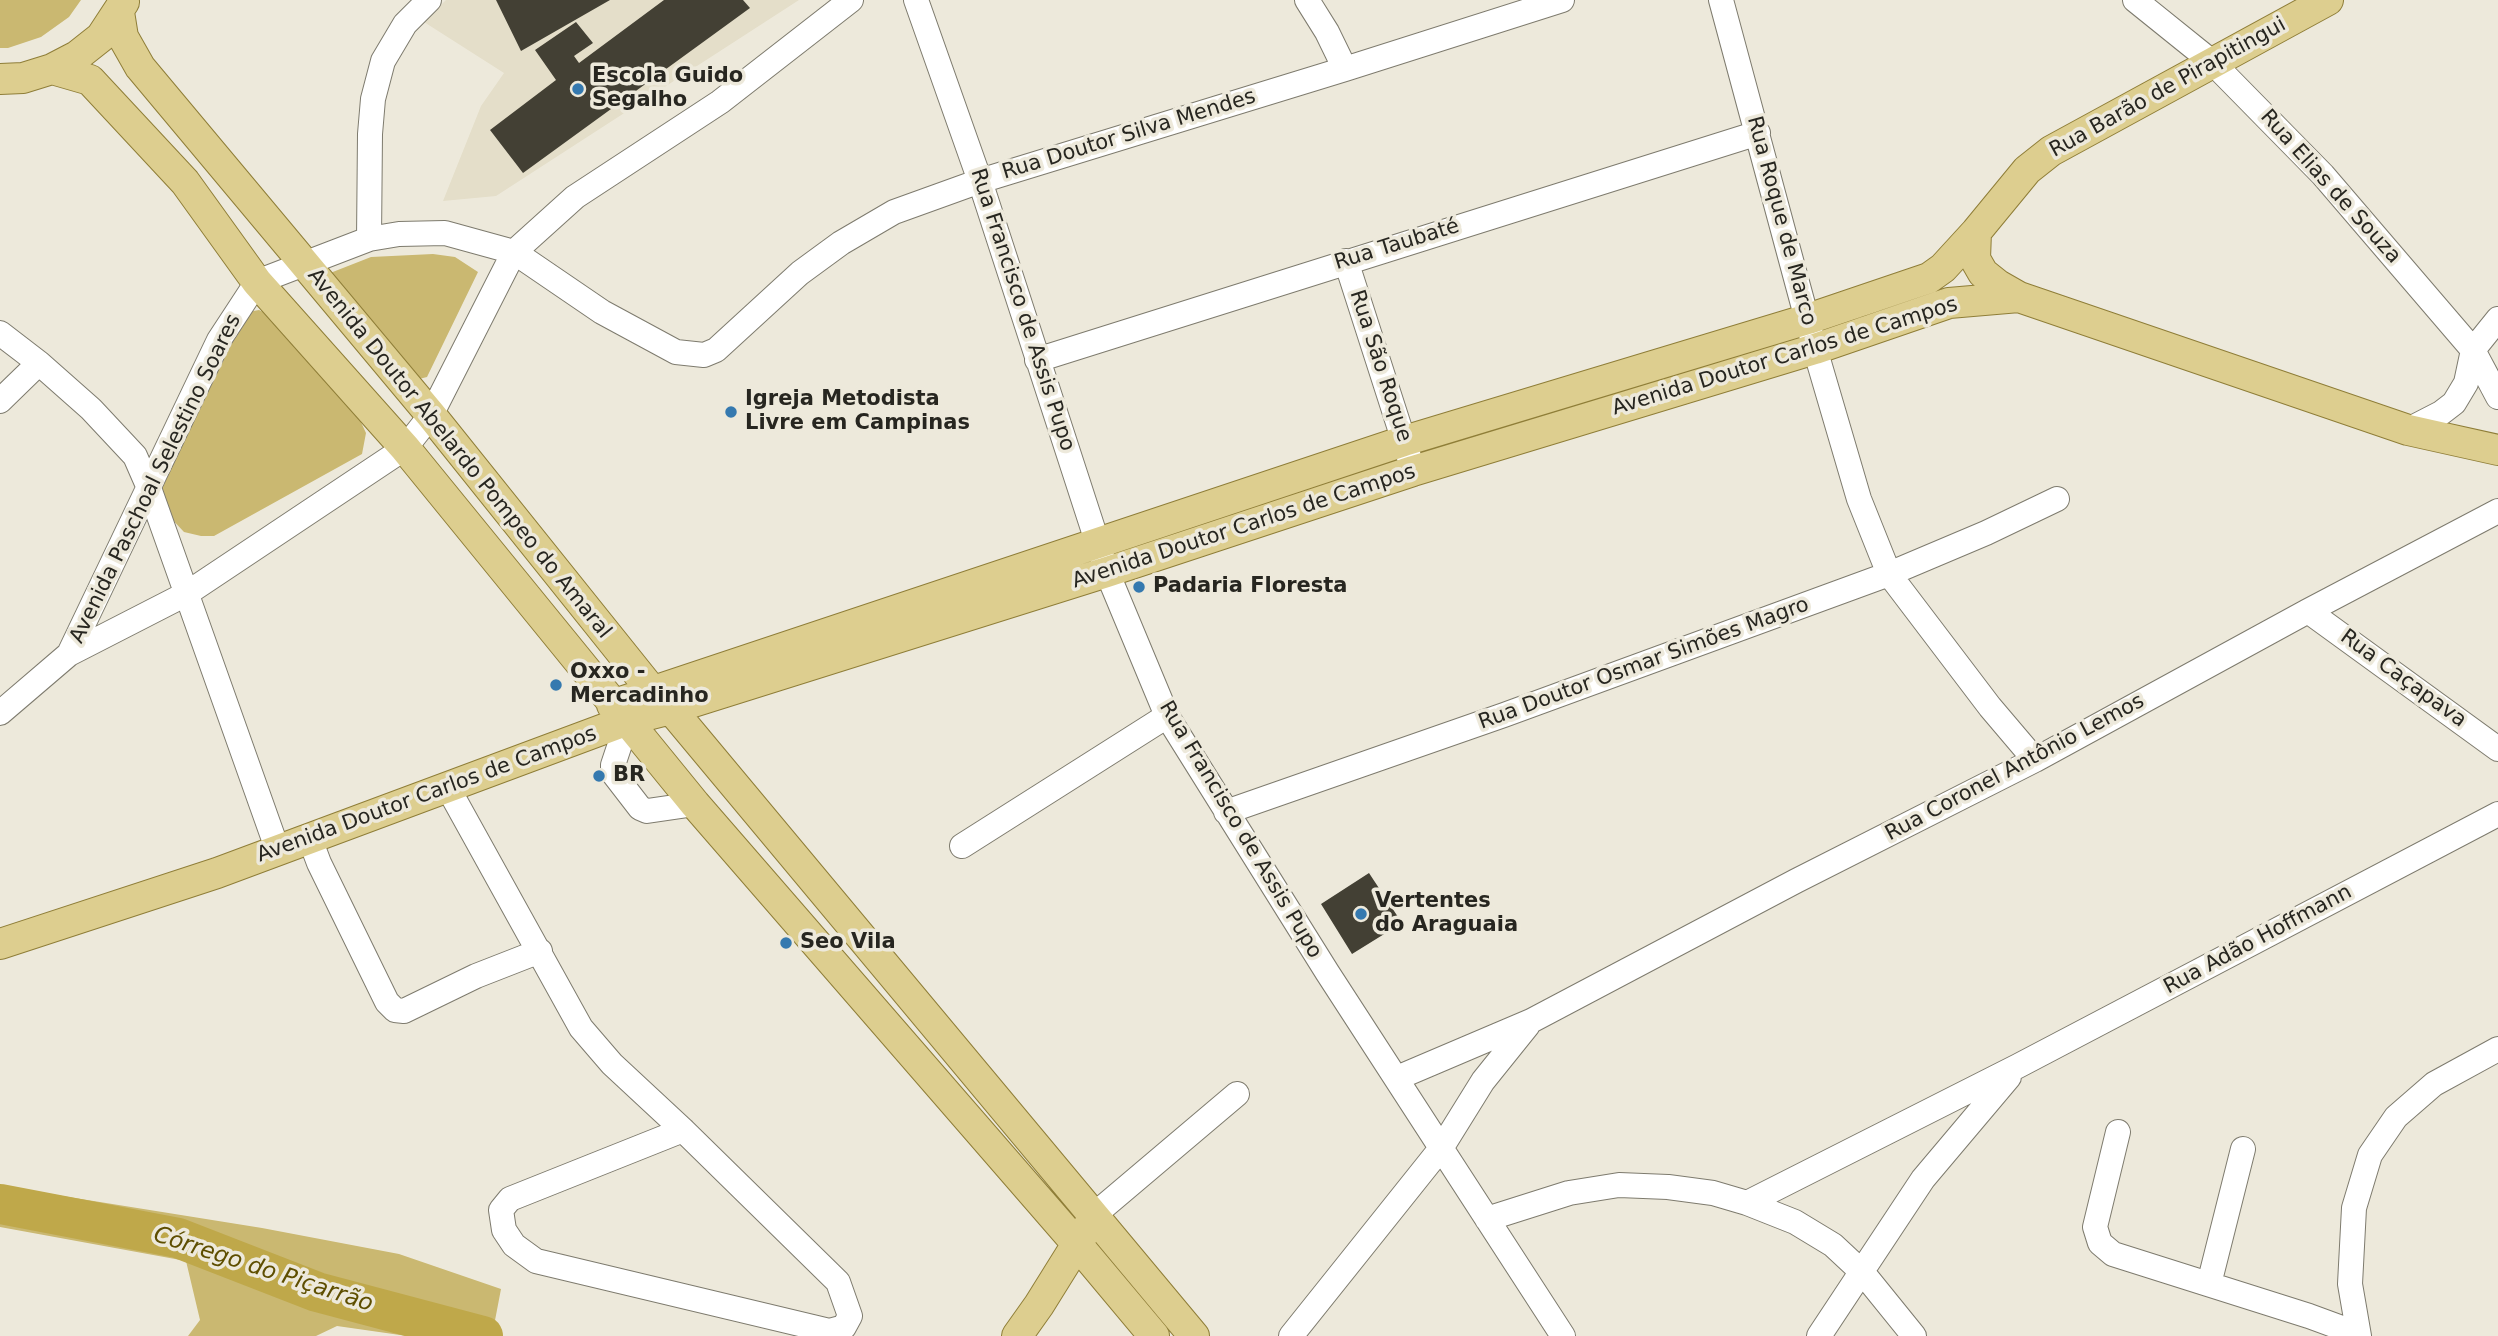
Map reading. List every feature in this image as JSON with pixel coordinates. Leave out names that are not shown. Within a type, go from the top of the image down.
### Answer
[{"type":"main road","name":"Rua Barão de Pirapitingui","points":[[1929,278],[1976,232],[2027,170],[2051,151],[2328,0]]},
{"type":"main road","points":[[0,79],[23,78],[52,69],[77,56],[93,43],[122,6]]},
{"type":"main road","name":"Avenida Doutor Abelardo Pompeo do Amaral","points":[[122,6],[123,37],[140,67],[431,415],[853,930],[1194,1336]]},
{"type":"main road","name":"Avenida Doutor Abelardo Pompeo do Amaral","points":[[52,69],[90,80],[185,182],[257,282],[405,448],[695,804],[1154,1336]]},
{"type":"main road","points":[[1976,232],[1975,259],[1983,273],[2019,297]]},
{"type":"main road","name":"Avenida Doutor Carlos de Campos","points":[[662,700],[1098,543],[1404,441],[1808,319],[1929,278]]},
{"type":"main road","name":"Avenida Doutor Carlos de Campos","points":[[2,933],[275,844],[621,712],[1107,572],[1413,471],[1815,349],[1949,303],[2019,297],[2408,430],[2498,450]]},
{"type":"main road","name":"Avenida Doutor Carlos de Campos","points":[[275,844],[310,839],[448,788],[621,712]]},
{"type":"main road","points":[[823,953],[853,930]]},
{"type":"main road","points":[[1017,1336],[1040,1305],[1094,1215]]},
{"type":"street","points":[[369,239],[373,99],[383,61],[405,24],[429,0]]},
{"type":"street","name":"Avenida Paschoal Selestino Soares","points":[[0,713],[69,654],[186,594],[405,448],[431,415],[513,252],[575,197],[720,103],[851,0]]},
{"type":"street","name":"Rua Francisco de Assis Pupo","points":[[916,0],[980,181],[1107,572],[1167,716],[1563,1336]]},
{"type":"street","points":[[1307,0],[1345,69]]},
{"type":"street","name":"Rua Doutor Silva Mendes","points":[[513,252],[602,312],[651,339],[676,352],[704,355],[716,349],[800,273],[841,243],[894,212],[980,181],[1562,0]]},
{"type":"street","name":"Rua Roque de Marco","points":[[1721,0],[1815,349],[1859,499],[1889,574],[2035,760]]},
{"type":"street","name":"Rua Elias de Souza","points":[[2136,0],[2212,62],[2323,175],[2473,350],[2498,397]]},
{"type":"street","name":"Rua Taubaté","points":[[1037,360],[1758,133]]},
{"type":"street","points":[[257,282],[369,239],[399,234],[445,233],[513,252]]},
{"type":"street","name":"Rua São Roque","points":[[1346,261],[1413,471]]},
{"type":"street","name":"Avenida Paschoal Selestino Soares","points":[[69,654],[219,340],[257,282]]},
{"type":"street","points":[[2408,430],[2441,413],[2454,402],[2466,383],[2473,350],[2498,319]]},
{"type":"street","points":[[0,333],[91,409],[135,456],[149,488],[275,844]]},
{"type":"street","points":[[0,401],[39,363]]},
{"type":"street","name":"Rua Doutor Osmar Simões Magro","points":[[1226,812],[1504,715],[1889,574],[1986,533],[2057,499]]},
{"type":"street","name":"Rua Coronel Antônio Lemos","points":[[1397,1078],[1531,1021],[1796,881],[2035,760],[2308,611],[2498,512]]},
{"type":"street","name":"Rua Caçapava","points":[[2308,611],[2498,749]]},
{"type":"street","points":[[621,712],[613,773],[640,808],[647,811],[695,804]]},
{"type":"street","points":[[962,846],[1167,716]]},
{"type":"street","points":[[448,788],[581,1028],[611,1064],[683,1130],[838,1282],[850,1316],[844,1327],[829,1331],[537,1261],[514,1245],[504,1230],[501,1210],[510,1199],[683,1130]]},
{"type":"street","name":"Rua Adão Hoffmann","points":[[1747,1203],[2018,1066],[2498,814]]},
{"type":"street","points":[[310,839],[381,990],[395,1010],[404,1011],[476,976],[540,951]]},
{"type":"street","name":"Rua Coronel Antônio Lemos","points":[[1291,1336],[1442,1147],[1483,1081],[1531,1021]]},
{"type":"street","points":[[2118,1132],[2095,1227],[2101,1243],[2113,1254],[2358,1335],[2350,1284],[2354,1208],[2370,1155],[2396,1117],[2434,1084],[2498,1049]]},
{"type":"street","name":"Rua Adão Hoffmann","points":[[1819,1336],[1923,1179],[2018,1066]]},
{"type":"street","points":[[1094,1215],[1237,1094]]},
{"type":"street","points":[[2209,1284],[2243,1149]]},
{"type":"street","points":[[1486,1219],[1569,1193],[1619,1185],[1702,1191],[1747,1203],[1795,1222],[1833,1245],[1863,1273],[1913,1336]]},
{"type":"shaded area","points":[[0,0],[81,0],[69,17],[41,37],[0,48]]},
{"type":"shaded area","name":"Escola Guido Segalho","points":[[446,0],[799,0],[496,196],[443,201],[481,106],[504,73],[424,22]]},
{"type":"shaded area","points":[[433,254],[455,257],[478,272],[427,377],[411,381],[320,277],[371,257]]},
{"type":"shaded area","points":[[259,310],[271,316],[360,420],[366,433],[362,454],[214,536],[184,532],[169,516],[162,499],[163,476],[248,312]]},
{"type":"shaded area","points":[[0,1186],[262,1228],[399,1254],[501,1289],[492,1336],[407,1336],[337,1326],[316,1336],[188,1336],[200,1320],[186,1261],[0,1227]]},
{"type":"building","points":[[496,0],[610,0],[521,51]]},
{"type":"building","points":[[664,0],[743,0],[750,8],[523,173],[490,130],[556,80],[535,50],[576,22],[593,43],[574,56],[579,63]]},
{"type":"building","name":"Vertentes do Araguaia","points":[[1369,873],[1402,923],[1352,954],[1321,904]]},
{"type":"waterway","name":"Córrego do Piçarrão","points":[[0,1204],[178,1238],[317,1292],[483,1336]]},
{"type":"place","name":"Escola Guido Segalho","points":[[578,89]]},
{"type":"place","name":"Igreja Metodista Livre em Campinas","points":[[731,412]]},
{"type":"place","name":"Padaria Floresta","points":[[1139,587]]},
{"type":"place","name":"Oxxo - Mercadinho","points":[[556,685]]},
{"type":"place","name":"BR","points":[[599,776]]},
{"type":"place","name":"Vertentes do Araguaia","points":[[1361,914]]},
{"type":"place","name":"Seo Vila","points":[[786,943]]}]
